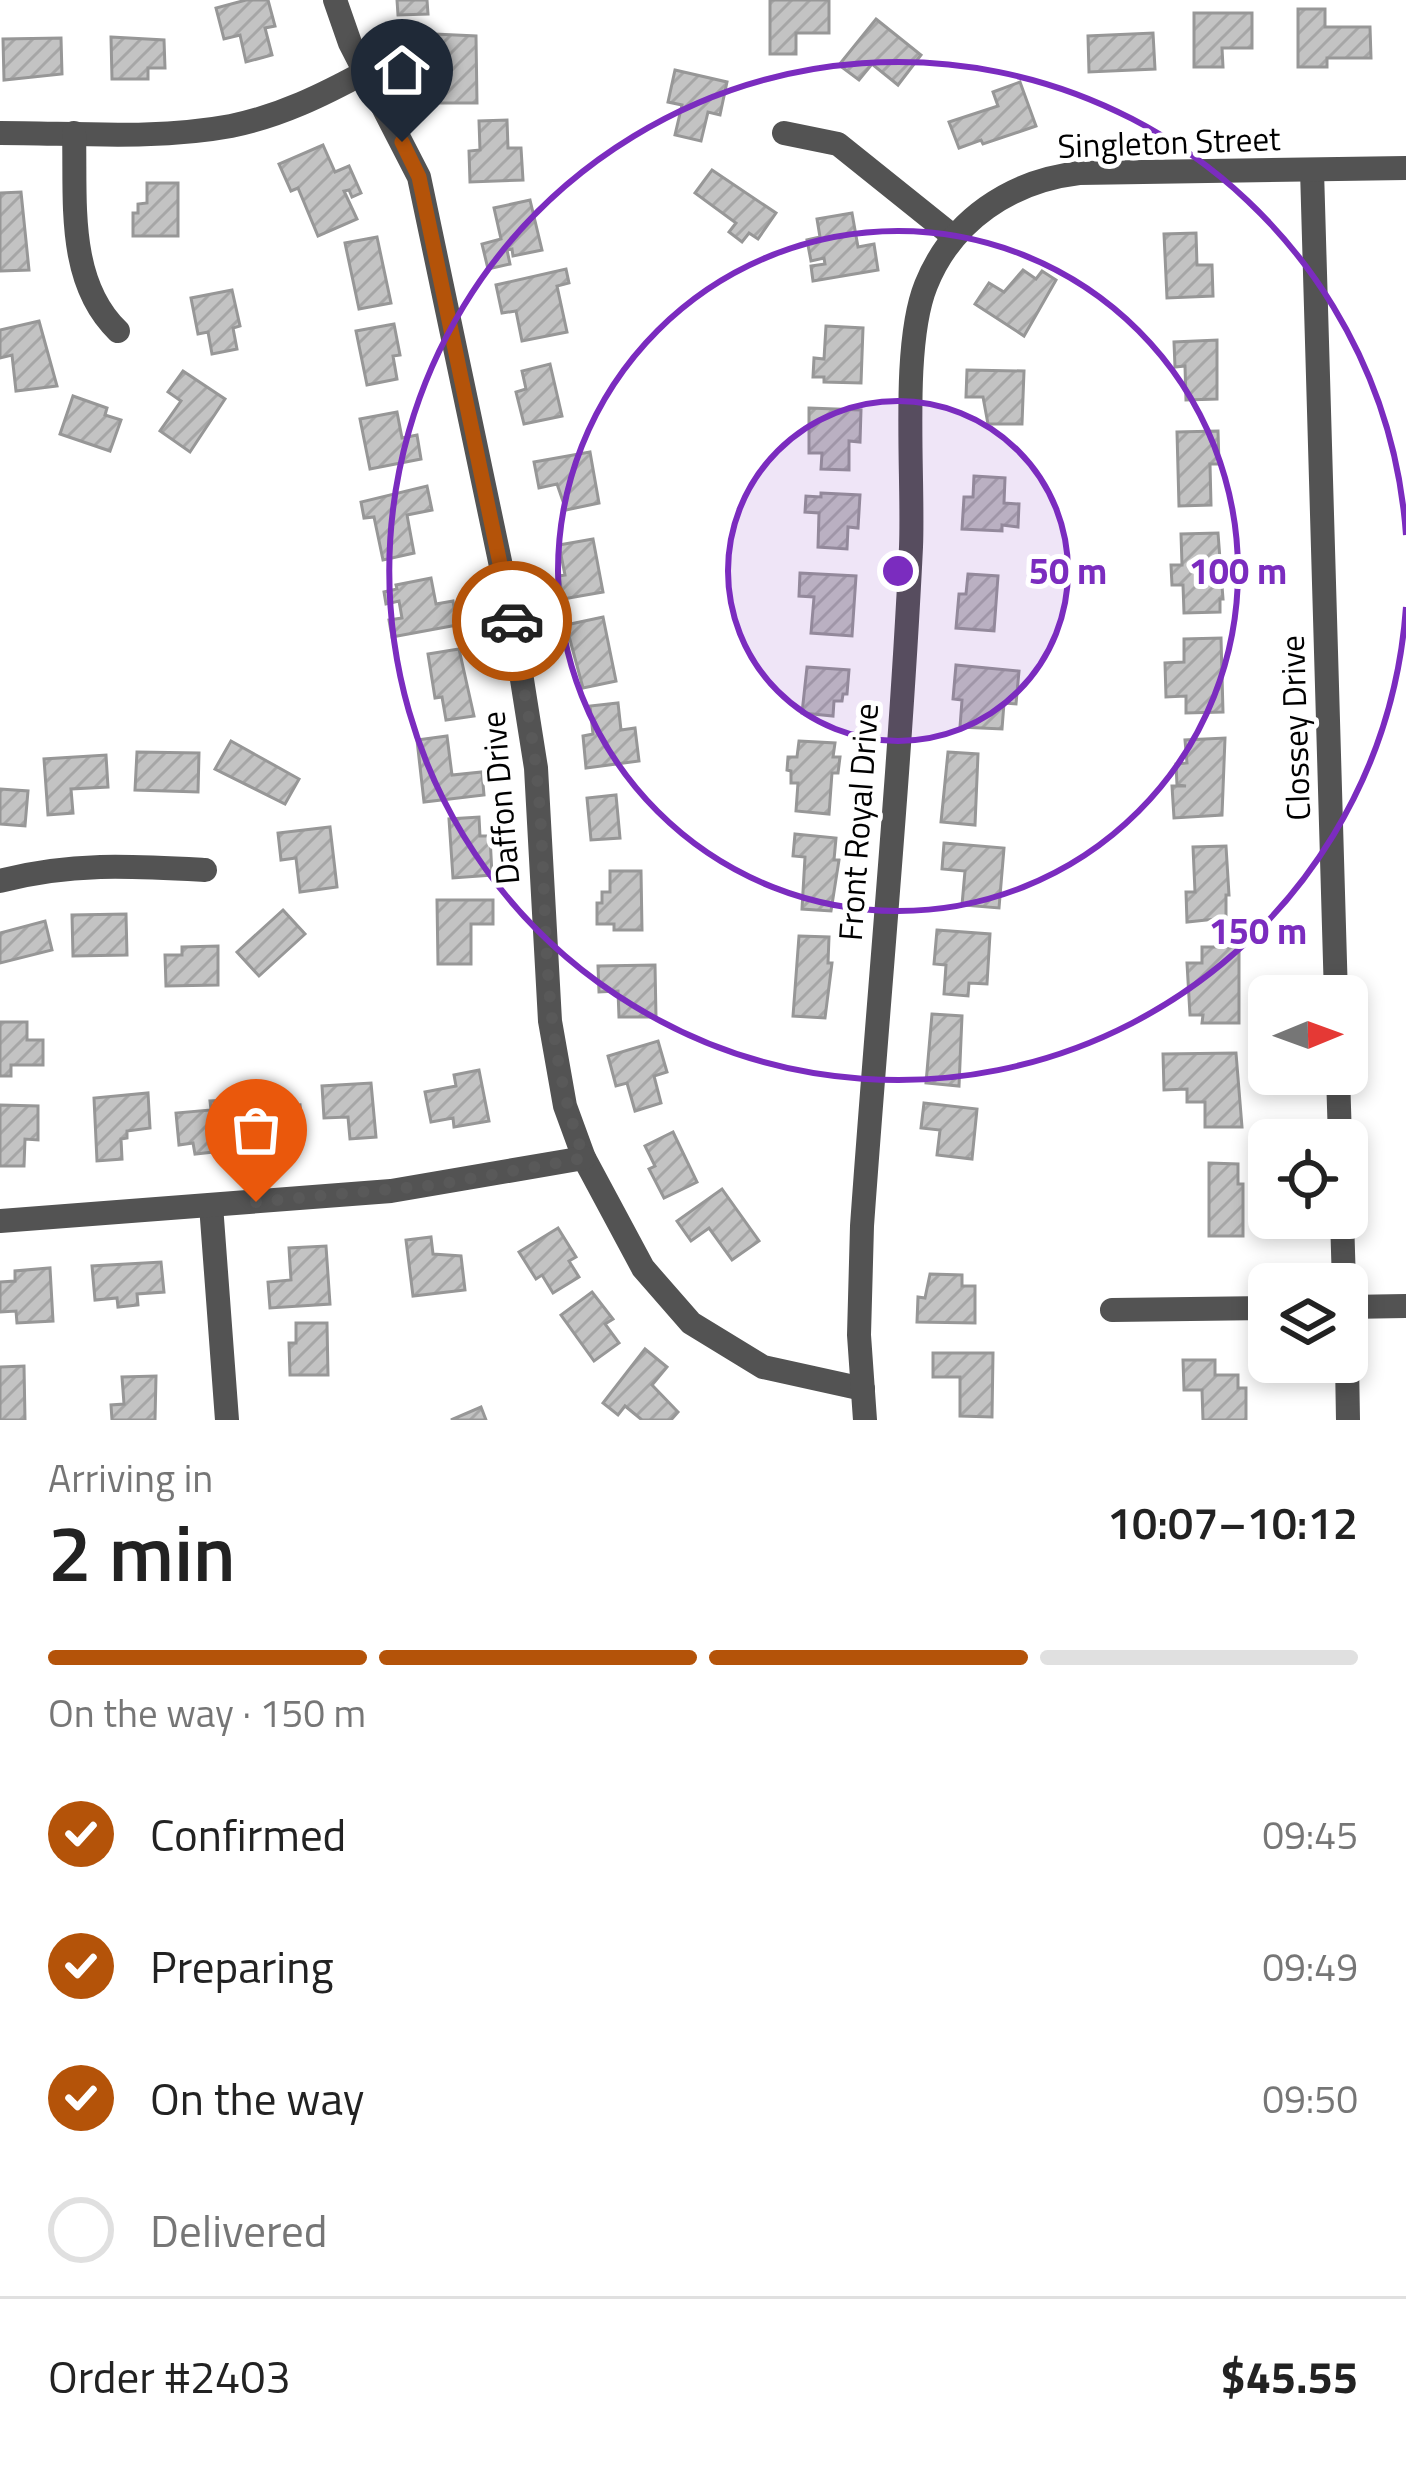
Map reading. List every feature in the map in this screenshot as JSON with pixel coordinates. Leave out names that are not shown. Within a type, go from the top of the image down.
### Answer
[{"type":"street","name":"Daffon Drive","points":[[335,0],[350,43],[419,177],[513,623],[536,768],[550,1021],[566,1106],[584,1158],[643,1268],[691,1323],[763,1366],[863,1389]]},
{"type":"street","points":[[0,133],[182,132],[225,127],[306,102],[367,71]]},
{"type":"street","points":[[74,133],[78,252],[88,289],[104,318],[118,331]]},
{"type":"street","points":[[784,133],[838,144],[954,237]]},
{"type":"street","name":"Singleton Street","points":[[954,237],[1005,195],[1058,176],[1406,168]]},
{"type":"street","name":"Clossey Drive","points":[[1312,170],[1335,975]]},
{"type":"street","name":"Front Royal Drive","points":[[865,1420],[860,1335],[862,1226],[911,546],[914,340],[926,285],[954,237]]},
{"type":"street","points":[[0,881],[51,868],[102,864],[206,869]]},
{"type":"street","points":[[0,1221],[435,1185],[584,1158]]},
{"type":"street","points":[[211,1205],[227,1420]]},
{"type":"street","points":[[1368,1307],[1406,1306]]},
{"type":"street","points":[[1112,1310],[1248,1308]]},
{"type":"street","points":[[1347,1383],[1348,1420]]},
{"type":"building","points":[[268,0],[275,26],[265,28],[272,55],[246,62],[240,35],[224,39],[216,8]]},
{"type":"building","points":[[397,0],[427,0],[428,14],[398,15]]},
{"type":"building","points":[[770,0],[829,0],[829,33],[796,33],[796,54],[770,54]]},
{"type":"building","points":[[1298,9],[1325,9],[1325,27],[1370,27],[1371,58],[1327,58],[1327,67],[1298,67]]},
{"type":"building","points":[[1194,13],[1252,13],[1252,48],[1222,48],[1223,67],[1194,67]]},
{"type":"building","points":[[876,19],[921,55],[898,85],[872,64],[859,80],[839,65]]},
{"type":"building","points":[[1153,33],[1155,69],[1089,72],[1088,36]]},
{"type":"building","points":[[434,34],[476,36],[477,103],[439,103]]},
{"type":"building","points":[[111,37],[164,40],[165,68],[148,68],[148,79],[112,79]]},
{"type":"building","points":[[61,38],[62,74],[4,80],[3,39]]},
{"type":"building","points":[[675,70],[727,82],[720,115],[708,112],[701,141],[675,135],[682,105],[668,102]]},
{"type":"building","points":[[1020,82],[1036,126],[959,148],[949,122],[998,106],[993,92]]},
{"type":"building","points":[[507,120],[508,148],[521,148],[523,180],[470,182],[469,151],[480,150],[479,121]]},
{"type":"building","points":[[323,145],[335,172],[349,166],[361,193],[352,197],[349,190],[344,191],[357,219],[318,236],[298,188],[291,191],[279,164]]},
{"type":"building","points":[[712,170],[776,213],[758,239],[749,233],[742,242],[729,232],[736,223],[695,193]]},
{"type":"building","points":[[147,183],[178,183],[178,236],[133,236],[133,213],[138,213],[138,204],[147,203]]},
{"type":"building","points":[[21,192],[29,270],[0,271],[0,193]]},
{"type":"building","points":[[530,200],[542,250],[513,256],[512,249],[507,250],[510,264],[488,269],[482,244],[501,239],[494,208]]},
{"type":"building","points":[[852,213],[858,247],[874,244],[878,270],[813,281],[811,266],[825,264],[824,258],[811,261],[807,240],[820,237],[817,219]]},
{"type":"building","points":[[1196,233],[1197,265],[1212,265],[1213,296],[1167,298],[1164,234]]},
{"type":"building","points":[[377,237],[391,303],[359,309],[345,243]]},
{"type":"building","points":[[566,269],[569,283],[557,286],[567,332],[522,341],[516,311],[502,313],[496,285]]},
{"type":"building","points":[[1023,270],[1036,279],[1042,271],[1056,280],[1024,336],[975,304],[989,283],[1004,292]]},
{"type":"building","points":[[232,290],[240,326],[233,328],[237,349],[212,354],[208,332],[198,334],[191,298]]},
{"type":"building","points":[[39,321],[57,386],[16,391],[12,355],[0,358],[0,330]]},
{"type":"building","points":[[394,324],[400,355],[393,356],[397,379],[367,385],[356,331]]},
{"type":"building","points":[[826,326],[863,328],[861,383],[813,377],[814,358],[824,359]]},
{"type":"building","points":[[1217,340],[1217,399],[1186,400],[1185,366],[1175,367],[1174,342]]},
{"type":"building","points":[[550,364],[562,416],[524,424],[516,392],[526,389],[522,371]]},
{"type":"building","points":[[967,370],[1024,371],[1022,424],[988,424],[983,397],[966,397]]},
{"type":"building","points":[[183,371],[225,399],[190,452],[160,431],[181,401],[168,392]]},
{"type":"building","points":[[73,396],[107,408],[105,415],[121,420],[110,451],[60,434]]},
{"type":"building","points":[[809,408],[861,410],[860,442],[849,441],[849,470],[821,469],[822,453],[809,453]]},
{"type":"building","points":[[397,412],[402,438],[417,435],[421,459],[370,469],[360,419]]},
{"type":"building","points":[[1218,431],[1219,464],[1210,464],[1211,505],[1179,506],[1177,432]]},
{"type":"building","points":[[590,452],[599,503],[566,510],[557,484],[539,488],[534,462]]},
{"type":"building","points":[[974,476],[1005,478],[1004,503],[1019,504],[1018,527],[962,529],[964,497],[973,497]]},
{"type":"building","points":[[427,486],[432,510],[407,515],[414,553],[383,560],[374,517],[364,518],[361,502]]},
{"type":"building","points":[[821,493],[860,495],[858,528],[848,527],[847,549],[818,547],[819,513],[805,512],[806,496],[821,497]]},
{"type":"building","points":[[1218,533],[1220,612],[1184,613],[1183,585],[1172,585],[1171,565],[1182,565],[1181,534]]},
{"type":"building","points":[[593,539],[603,592],[563,599],[559,576],[565,575],[559,545]]},
{"type":"building","points":[[800,573],[856,576],[852,636],[811,633],[814,597],[799,596]]},
{"type":"building","points":[[968,574],[998,576],[994,631],[956,628],[959,594],[966,594]]},
{"type":"building","points":[[431,578],[436,604],[453,601],[457,625],[392,637],[389,620],[402,618],[399,601],[386,604],[384,592]]},
{"type":"building","points":[[603,617],[616,681],[583,688],[566,625]]},
{"type":"building","points":[[1221,638],[1223,712],[1186,713],[1186,696],[1166,697],[1165,663],[1184,662],[1184,639]]},
{"type":"building","points":[[459,649],[474,716],[446,720],[442,697],[435,698],[428,654]]},
{"type":"building","points":[[956,665],[1019,671],[1016,704],[1004,703],[1002,729],[960,727],[962,700],[953,699]]},
{"type":"building","points":[[807,667],[849,670],[847,694],[842,701],[834,701],[833,716],[802,713]]},
{"type":"building","points":[[618,703],[621,730],[635,728],[639,761],[586,768],[583,736],[593,734],[590,706]]},
{"type":"building","points":[[447,736],[452,775],[482,772],[484,795],[424,802],[417,740]]},
{"type":"building","points":[[1225,738],[1222,815],[1174,818],[1172,786],[1186,786],[1177,785],[1176,764],[1187,763],[1185,740]]},
{"type":"building","points":[[231,741],[299,779],[285,804],[215,769]]},
{"type":"building","points":[[799,741],[835,743],[833,757],[840,757],[838,773],[832,773],[829,814],[796,811],[798,783],[791,783],[787,770],[788,757],[797,757]]},
{"type":"building","points":[[137,752],[199,753],[198,792],[135,790]]},
{"type":"building","points":[[948,752],[978,754],[975,825],[941,822]]},
{"type":"building","points":[[106,755],[108,787],[71,789],[73,813],[48,815],[44,759]]},
{"type":"building","points":[[0,789],[28,791],[25,826],[0,824]]},
{"type":"building","points":[[616,795],[620,838],[591,840],[587,798]]},
{"type":"building","points":[[479,817],[480,836],[490,836],[492,875],[453,878],[449,819]]},
{"type":"building","points":[[330,827],[337,887],[300,892],[296,858],[281,860],[278,833]]},
{"type":"building","points":[[795,834],[836,838],[834,860],[839,860],[831,911],[802,909],[805,857],[793,856]]},
{"type":"building","points":[[944,843],[1004,848],[999,908],[962,905],[965,871],[942,869]]},
{"type":"building","points":[[1226,846],[1226,918],[1187,922],[1186,892],[1195,892],[1193,847]]},
{"type":"building","points":[[610,871],[641,871],[642,930],[614,930],[614,924],[597,924],[597,903],[602,903],[602,892],[610,892]]},
{"type":"building","points":[[437,900],[493,900],[493,924],[471,924],[471,964],[438,964]]},
{"type":"building","points":[[283,910],[305,934],[259,976],[237,952]]},
{"type":"building","points":[[126,914],[127,955],[73,956],[72,915]]},
{"type":"building","points":[[45,921],[52,950],[0,963],[0,933]]},
{"type":"building","points":[[937,930],[990,934],[987,984],[969,983],[968,996],[944,994],[946,965],[934,964]]},
{"type":"building","points":[[799,936],[829,937],[828,963],[832,963],[825,1018],[793,1016]]},
{"type":"building","points":[[218,946],[218,985],[166,986],[165,955],[182,955],[182,947]]},
{"type":"building","points":[[1202,947],[1239,947],[1239,1023],[1202,1023],[1203,1015],[1190,1015],[1187,963],[1202,963]]},
{"type":"building","points":[[655,965],[656,1017],[619,1017],[618,991],[599,992],[598,966]]},
{"type":"building","points":[[932,1014],[962,1016],[959,1086],[926,1083]]},
{"type":"building","points":[[0,1022],[27,1022],[27,1040],[43,1040],[43,1065],[11,1065],[11,1076],[0,1076]]},
{"type":"building","points":[[658,1041],[667,1072],[654,1076],[661,1103],[635,1111],[627,1083],[616,1086],[608,1056]]},
{"type":"building","points":[[1236,1053],[1242,1127],[1205,1127],[1205,1102],[1187,1102],[1187,1089],[1164,1090],[1163,1054]]},
{"type":"building","points":[[479,1070],[489,1121],[454,1127],[453,1118],[431,1122],[425,1092],[456,1086],[454,1075]]},
{"type":"building","points":[[371,1083],[376,1137],[350,1139],[348,1117],[324,1118],[322,1086]]},
{"type":"building","points":[[148,1093],[150,1128],[127,1131],[127,1138],[121,1139],[122,1159],[97,1161],[94,1098]]},
{"type":"building","points":[[227,1100],[233,1150],[195,1154],[193,1143],[179,1145],[176,1113],[211,1110],[210,1101]]},
{"type":"building","points":[[924,1103],[977,1109],[972,1159],[937,1155],[940,1130],[921,1128]]},
{"type":"building","points":[[0,1105],[38,1106],[38,1140],[25,1139],[24,1166],[0,1166]]},
{"type":"building","points":[[300,1105],[303,1138],[287,1139],[288,1146],[252,1149],[248,1110]]},
{"type":"building","points":[[673,1132],[697,1182],[664,1198],[649,1169],[655,1166],[645,1146]]},
{"type":"building","points":[[1209,1163],[1238,1164],[1238,1184],[1243,1184],[1243,1236],[1209,1236]]},
{"type":"building","points":[[722,1189],[759,1241],[732,1260],[709,1228],[691,1241],[677,1221]]},
{"type":"building","points":[[558,1228],[576,1257],[569,1261],[579,1277],[553,1293],[542,1275],[536,1279],[519,1252]]},
{"type":"building","points":[[431,1237],[433,1254],[461,1256],[465,1290],[413,1296],[406,1240]]},
{"type":"building","points":[[326,1246],[330,1304],[270,1308],[268,1282],[291,1280],[289,1248]]},
{"type":"building","points":[[161,1262],[164,1292],[137,1294],[138,1305],[118,1307],[117,1298],[95,1300],[92,1266]]},
{"type":"building","points":[[50,1268],[53,1321],[17,1323],[16,1311],[0,1312],[0,1282],[15,1281],[15,1271]]},
{"type":"building","points":[[930,1274],[962,1275],[962,1286],[975,1286],[975,1323],[917,1322],[918,1297],[925,1298]]},
{"type":"building","points":[[592,1292],[613,1319],[605,1324],[619,1343],[594,1361],[561,1315]]},
{"type":"building","points":[[296,1323],[327,1323],[328,1375],[290,1375],[289,1343],[296,1343]]},
{"type":"building","points":[[645,1349],[667,1367],[652,1385],[678,1412],[671,1420],[642,1420],[625,1406],[618,1415],[603,1403]]},
{"type":"building","points":[[933,1353],[993,1353],[992,1417],[960,1416],[960,1377],[933,1377]]},
{"type":"building","points":[[1183,1360],[1215,1360],[1215,1375],[1238,1375],[1238,1388],[1246,1388],[1246,1420],[1203,1420],[1202,1390],[1184,1390]]},
{"type":"building","points":[[24,1366],[25,1420],[0,1420],[0,1367]]},
{"type":"building","points":[[156,1376],[155,1420],[112,1420],[111,1405],[124,1404],[122,1377]]},
{"type":"building","points":[[481,1407],[486,1420],[451,1420]]},
{"type":"way so far","points":[[256,1202],[391,1191],[584,1158],[566,1106],[550,1021],[536,768],[512,621]]},
{"type":"route","points":[[402,142],[419,177],[512,621]]}]
